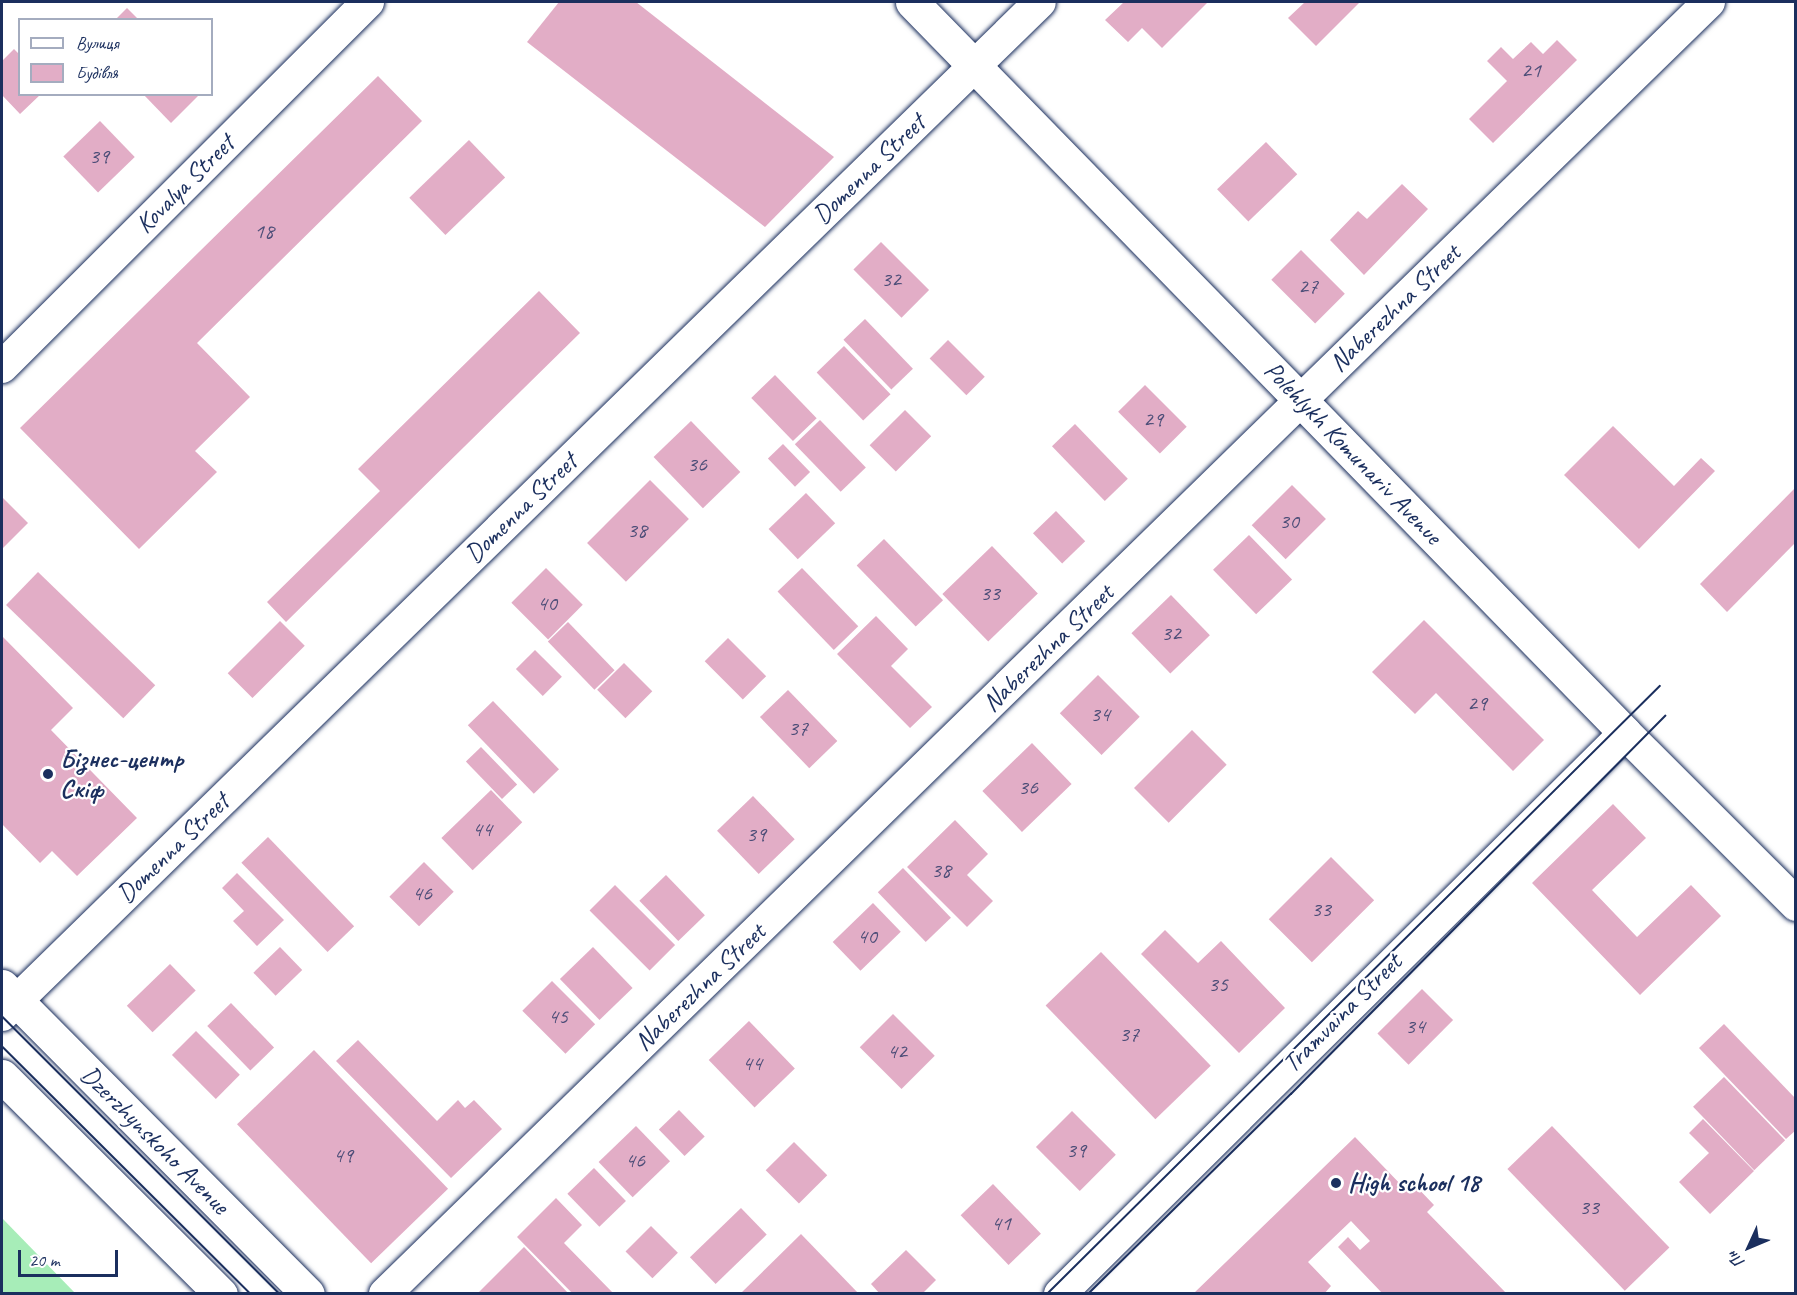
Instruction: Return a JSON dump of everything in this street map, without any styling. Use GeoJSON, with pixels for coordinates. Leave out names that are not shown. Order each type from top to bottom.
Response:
{"type":"FeatureCollection","features":[{"type":"Feature","properties":{"kind":"main road","name":"Polehlykh Komunariv Avenue"},"geometry":{"type":"LineString","coordinates":[[912,2],[1625,733],[1796,904]]}},
{"type":"Feature","properties":{"kind":"main road","name":"Dzerzhynskoho Avenue"},"geometry":{"type":"LineString","coordinates":[[6,1001],[308,1293]]}},
{"type":"Feature","properties":{"kind":"main road"},"geometry":{"type":"LineString","coordinates":[[2,1076],[221,1293]]}},
{"type":"Feature","properties":{"kind":"street","name":"Kovalya Street"},"geometry":{"type":"LineString","coordinates":[[2,367],[368,2]]}},
{"type":"Feature","properties":{"kind":"street","name":"Domenna Street"},"geometry":{"type":"LineString","coordinates":[[6,1001],[1040,2]]}},
{"type":"Feature","properties":{"kind":"street","name":"Naberezhna Street"},"geometry":{"type":"LineString","coordinates":[[385,1293],[1709,2]]}},
{"type":"Feature","properties":{"kind":"street","name":"Tramvaina Street"},"geometry":{"type":"LineString","coordinates":[[1060,1293],[1625,733]]}},
{"type":"Feature","properties":{"kind":"green space"},"geometry":{"type":"Polygon","coordinates":[[[2,1218],[75,1293],[2,1293],[2,1218]]]}},
{"type":"Feature","properties":{"kind":"building"},"geometry":{"type":"Polygon","coordinates":[[[559,2],[636,2],[834,157],[765,227],[527,42],[559,2]]]}},
{"type":"Feature","properties":{"kind":"building"},"geometry":{"type":"Polygon","coordinates":[[[1124,2],[1208,2],[1162,48],[1142,28],[1128,42],[1105,20],[1124,2]]]}},
{"type":"Feature","properties":{"kind":"building"},"geometry":{"type":"Polygon","coordinates":[[[1305,2],[1360,2],[1316,46],[1288,18],[1305,2]]]}},
{"type":"Feature","properties":{"kind":"building"},"geometry":{"type":"Polygon","coordinates":[[[127,8],[137,18],[117,18],[127,8]]]}},
{"type":"Feature","properties":{"kind":"building"},"geometry":{"type":"Polygon","coordinates":[[[1557,40],[1577,60],[1493,143],[1469,119],[1507,81],[1487,61],[1501,47],[1513,59],[1531,42],[1543,54],[1557,40]]]}},
{"type":"Feature","properties":{"kind":"building"},"geometry":{"type":"Polygon","coordinates":[[[14,49],[18,53],[18,96],[39,96],[20,114],[2,95],[2,61],[14,49]]]}},
{"type":"Feature","properties":{"kind":"building"},"geometry":{"type":"Polygon","coordinates":[[[378,76],[422,121],[197,343],[250,397],[195,451],[217,472],[139,549],[20,428],[378,76]]]}},
{"type":"Feature","properties":{"kind":"building"},"geometry":{"type":"Polygon","coordinates":[[[145,96],[198,96],[171,123],[145,96]]]}},
{"type":"Feature","properties":{"kind":"building"},"geometry":{"type":"Polygon","coordinates":[[[100,121],[135,157],[98,192],[63,156],[100,121]]]}},
{"type":"Feature","properties":{"kind":"building"},"geometry":{"type":"Polygon","coordinates":[[[469,140],[505,177],[445,235],[409,198],[469,140]]]}},
{"type":"Feature","properties":{"kind":"building"},"geometry":{"type":"Polygon","coordinates":[[[1266,142],[1297,174],[1248,222],[1217,189],[1266,142]]]}},
{"type":"Feature","properties":{"kind":"building"},"geometry":{"type":"Polygon","coordinates":[[[1402,184],[1428,209],[1364,275],[1330,240],[1358,211],[1367,219],[1402,184]]]}},
{"type":"Feature","properties":{"kind":"building"},"geometry":{"type":"Polygon","coordinates":[[[881,242],[929,290],[902,318],[853,270],[881,242]]]}},
{"type":"Feature","properties":{"kind":"building"},"geometry":{"type":"Polygon","coordinates":[[[1301,250],[1345,294],[1315,324],[1271,280],[1301,250]]]}},
{"type":"Feature","properties":{"kind":"building"},"geometry":{"type":"Polygon","coordinates":[[[539,291],[580,333],[286,622],[267,602],[380,491],[358,469],[539,291]]]}},
{"type":"Feature","properties":{"kind":"building"},"geometry":{"type":"Polygon","coordinates":[[[865,319],[913,369],[891,389],[843,340],[865,319]]]}},
{"type":"Feature","properties":{"kind":"building"},"geometry":{"type":"Polygon","coordinates":[[[948,340],[985,377],[966,395],[930,358],[948,340]]]}},
{"type":"Feature","properties":{"kind":"building"},"geometry":{"type":"Polygon","coordinates":[[[844,346],[891,394],[863,421],[817,372],[844,346]]]}},
{"type":"Feature","properties":{"kind":"building"},"geometry":{"type":"Polygon","coordinates":[[[775,375],[817,418],[793,441],[751,398],[775,375]]]}},
{"type":"Feature","properties":{"kind":"building"},"geometry":{"type":"Polygon","coordinates":[[[1145,385],[1187,427],[1160,454],[1118,412],[1145,385]]]}},
{"type":"Feature","properties":{"kind":"building"},"geometry":{"type":"Polygon","coordinates":[[[905,410],[931,436],[896,472],[870,445],[905,410]]]}},
{"type":"Feature","properties":{"kind":"building"},"geometry":{"type":"Polygon","coordinates":[[[820,420],[866,467],[841,492],[795,444],[820,420]]]}},
{"type":"Feature","properties":{"kind":"building"},"geometry":{"type":"Polygon","coordinates":[[[691,421],[740,472],[703,508],[654,457],[691,421]]]}},
{"type":"Feature","properties":{"kind":"building"},"geometry":{"type":"Polygon","coordinates":[[[1075,424],[1128,479],[1105,501],[1052,446],[1075,424]]]}},
{"type":"Feature","properties":{"kind":"building"},"geometry":{"type":"Polygon","coordinates":[[[1613,426],[1674,486],[1701,458],[1715,471],[1639,549],[1564,475],[1613,426]]]}},
{"type":"Feature","properties":{"kind":"building"},"geometry":{"type":"Polygon","coordinates":[[[783,444],[810,472],[795,487],[768,459],[783,444]]]}},
{"type":"Feature","properties":{"kind":"building"},"geometry":{"type":"Polygon","coordinates":[[[650,480],[689,519],[626,582],[587,543],[650,480]]]}},
{"type":"Feature","properties":{"kind":"building"},"geometry":{"type":"Polygon","coordinates":[[[1292,485],[1326,519],[1286,559],[1252,525],[1292,485]]]}},
{"type":"Feature","properties":{"kind":"building"},"geometry":{"type":"Polygon","coordinates":[[[1796,487],[1796,542],[1727,612],[1700,584],[1796,487]]]}},
{"type":"Feature","properties":{"kind":"building"},"geometry":{"type":"Polygon","coordinates":[[[806,493],[835,523],[798,559],[769,529],[806,493]]]}},
{"type":"Feature","properties":{"kind":"building"},"geometry":{"type":"Polygon","coordinates":[[[2,497],[28,523],[2,549],[2,497]]]}},
{"type":"Feature","properties":{"kind":"building"},"geometry":{"type":"Polygon","coordinates":[[[1056,511],[1085,541],[1062,563],[1033,533],[1056,511]]]}},
{"type":"Feature","properties":{"kind":"building"},"geometry":{"type":"Polygon","coordinates":[[[1249,535],[1292,580],[1256,614],[1213,570],[1249,535]]]}},
{"type":"Feature","properties":{"kind":"building"},"geometry":{"type":"Polygon","coordinates":[[[884,539],[943,600],[916,627],[857,565],[884,539]]]}},
{"type":"Feature","properties":{"kind":"building"},"geometry":{"type":"Polygon","coordinates":[[[992,546],[1038,593],[988,641],[942,594],[992,546]]]}},
{"type":"Feature","properties":{"kind":"building"},"geometry":{"type":"Polygon","coordinates":[[[546,568],[583,605],[548,639],[511,603],[546,568]]]}},
{"type":"Feature","properties":{"kind":"building"},"geometry":{"type":"Polygon","coordinates":[[[802,568],[858,626],[834,650],[778,592],[802,568]]]}},
{"type":"Feature","properties":{"kind":"building"},"geometry":{"type":"Polygon","coordinates":[[[38,572],[155,685],[123,718],[6,605],[38,572]]]}},
{"type":"Feature","properties":{"kind":"building"},"geometry":{"type":"Polygon","coordinates":[[[1171,595],[1210,635],[1170,673],[1131,633],[1171,595]]]}},
{"type":"Feature","properties":{"kind":"building"},"geometry":{"type":"Polygon","coordinates":[[[876,616],[908,649],[891,666],[932,707],[910,728],[837,654],[876,616]]]}},
{"type":"Feature","properties":{"kind":"building"},"geometry":{"type":"Polygon","coordinates":[[[1424,620],[1544,740],[1513,771],[1436,693],[1415,714],[1372,672],[1424,620]]]}},
{"type":"Feature","properties":{"kind":"building"},"geometry":{"type":"Polygon","coordinates":[[[280,621],[305,646],[252,698],[228,673],[280,621]]]}},
{"type":"Feature","properties":{"kind":"building"},"geometry":{"type":"Polygon","coordinates":[[[568,622],[615,670],[594,690],[548,641],[568,622]]]}},
{"type":"Feature","properties":{"kind":"building","name":"Бізнес-центр Скіф"},"geometry":{"type":"Polygon","coordinates":[[[2,636],[73,708],[51,730],[137,818],[77,876],[52,851],[40,863],[2,824],[2,636]]]}},
{"type":"Feature","properties":{"kind":"building"},"geometry":{"type":"Polygon","coordinates":[[[728,638],[766,676],[743,700],[705,661],[728,638]]]}},
{"type":"Feature","properties":{"kind":"building"},"geometry":{"type":"Polygon","coordinates":[[[535,650],[562,677],[543,696],[516,669],[535,650]]]}},
{"type":"Feature","properties":{"kind":"building"},"geometry":{"type":"Polygon","coordinates":[[[624,663],[652,691],[625,718],[597,690],[624,663]]]}},
{"type":"Feature","properties":{"kind":"building"},"geometry":{"type":"Polygon","coordinates":[[[1098,675],[1140,717],[1102,755],[1060,713],[1098,675]]]}},
{"type":"Feature","properties":{"kind":"building"},"geometry":{"type":"Polygon","coordinates":[[[788,690],[837,741],[809,768],[760,717],[788,690]]]}},
{"type":"Feature","properties":{"kind":"building"},"geometry":{"type":"Polygon","coordinates":[[[493,701],[559,769],[534,794],[468,725],[493,701]]]}},
{"type":"Feature","properties":{"kind":"building"},"geometry":{"type":"Polygon","coordinates":[[[1192,730],[1227,765],[1169,823],[1134,788],[1192,730]]]}},
{"type":"Feature","properties":{"kind":"building"},"geometry":{"type":"Polygon","coordinates":[[[1032,743],[1072,784],[1022,832],[982,791],[1032,743]]]}},
{"type":"Feature","properties":{"kind":"building"},"geometry":{"type":"Polygon","coordinates":[[[481,747],[517,784],[502,799],[466,762],[481,747]]]}},
{"type":"Feature","properties":{"kind":"building"},"geometry":{"type":"Polygon","coordinates":[[[491,790],[522,822],[473,870],[441,838],[491,790]]]}},
{"type":"Feature","properties":{"kind":"building"},"geometry":{"type":"Polygon","coordinates":[[[753,796],[795,839],[759,874],[717,831],[753,796]]]}},
{"type":"Feature","properties":{"kind":"building"},"geometry":{"type":"Polygon","coordinates":[[[1613,804],[1646,838],[1592,890],[1637,937],[1691,885],[1721,916],[1640,995],[1532,883],[1613,804]]]}},
{"type":"Feature","properties":{"kind":"building"},"geometry":{"type":"Polygon","coordinates":[[[955,820],[988,854],[967,875],[993,901],[967,927],[907,867],[955,820]]]}},
{"type":"Feature","properties":{"kind":"building"},"geometry":{"type":"Polygon","coordinates":[[[268,837],[354,926],[328,952],[241,863],[268,837]]]}},
{"type":"Feature","properties":{"kind":"building"},"geometry":{"type":"Polygon","coordinates":[[[1331,857],[1374,900],[1312,962],[1269,919],[1331,857]]]}},
{"type":"Feature","properties":{"kind":"building"},"geometry":{"type":"Polygon","coordinates":[[[424,862],[454,892],[419,926],[389,897],[424,862]]]}},
{"type":"Feature","properties":{"kind":"building"},"geometry":{"type":"Polygon","coordinates":[[[903,868],[951,918],[926,942],[878,892],[903,868]]]}},
{"type":"Feature","properties":{"kind":"building"},"geometry":{"type":"Polygon","coordinates":[[[237,873],[284,920],[257,946],[233,921],[244,911],[222,888],[237,873]]]}},
{"type":"Feature","properties":{"kind":"building"},"geometry":{"type":"Polygon","coordinates":[[[666,875],[705,915],[678,941],[639,901],[666,875]]]}},
{"type":"Feature","properties":{"kind":"building"},"geometry":{"type":"Polygon","coordinates":[[[615,885],[675,945],[650,971],[590,910],[615,885]]]}},
{"type":"Feature","properties":{"kind":"building"},"geometry":{"type":"Polygon","coordinates":[[[873,903],[901,932],[861,971],[833,942],[873,903]]]}},
{"type":"Feature","properties":{"kind":"building"},"geometry":{"type":"Polygon","coordinates":[[[1165,930],[1198,963],[1221,941],[1285,1008],[1239,1053],[1141,954],[1165,930]]]}},
{"type":"Feature","properties":{"kind":"building"},"geometry":{"type":"Polygon","coordinates":[[[280,947],[302,970],[276,996],[253,973],[280,947]]]}},
{"type":"Feature","properties":{"kind":"building"},"geometry":{"type":"Polygon","coordinates":[[[593,947],[633,988],[600,1020],[560,979],[593,947]]]}},
{"type":"Feature","properties":{"kind":"building"},"geometry":{"type":"Polygon","coordinates":[[[1101,952],[1211,1066],[1155,1119],[1046,1005],[1101,952]]]}},
{"type":"Feature","properties":{"kind":"building"},"geometry":{"type":"Polygon","coordinates":[[[170,964],[196,991],[153,1032],[127,1006],[170,964]]]}},
{"type":"Feature","properties":{"kind":"building"},"geometry":{"type":"Polygon","coordinates":[[[552,981],[595,1024],[565,1054],[522,1011],[552,981]]]}},
{"type":"Feature","properties":{"kind":"building"},"geometry":{"type":"Polygon","coordinates":[[[1422,989],[1453,1020],[1409,1065],[1377,1034],[1422,989]]]}},
{"type":"Feature","properties":{"kind":"building"},"geometry":{"type":"Polygon","coordinates":[[[231,1003],[274,1048],[250,1071],[207,1026],[231,1003]]]}},
{"type":"Feature","properties":{"kind":"building"},"geometry":{"type":"Polygon","coordinates":[[[893,1014],[935,1056],[901,1089],[860,1047],[893,1014]]]}},
{"type":"Feature","properties":{"kind":"building"},"geometry":{"type":"Polygon","coordinates":[[[749,1021],[795,1068],[755,1107],[709,1060],[749,1021]]]}},
{"type":"Feature","properties":{"kind":"building"},"geometry":{"type":"Polygon","coordinates":[[[1724,1024],[1796,1099],[1796,1130],[1786,1139],[1699,1048],[1724,1024]]]}},
{"type":"Feature","properties":{"kind":"building"},"geometry":{"type":"Polygon","coordinates":[[[196,1031],[240,1075],[216,1099],[172,1055],[196,1031]]]}},
{"type":"Feature","properties":{"kind":"building"},"geometry":{"type":"Polygon","coordinates":[[[358,1040],[437,1121],[458,1100],[465,1108],[474,1100],[502,1129],[451,1178],[336,1061],[358,1040]]]}},
{"type":"Feature","properties":{"kind":"building"},"geometry":{"type":"Polygon","coordinates":[[[314,1050],[448,1189],[371,1263],[237,1124],[314,1050]]]}},
{"type":"Feature","properties":{"kind":"building"},"geometry":{"type":"Polygon","coordinates":[[[1724,1077],[1785,1140],[1754,1170],[1693,1107],[1724,1077]]]}},
{"type":"Feature","properties":{"kind":"building"},"geometry":{"type":"Polygon","coordinates":[[[679,1110],[705,1137],[685,1156],[659,1129],[679,1110]]]}},
{"type":"Feature","properties":{"kind":"building"},"geometry":{"type":"Polygon","coordinates":[[[1072,1111],[1116,1155],[1080,1191],[1036,1147],[1072,1111]]]}},
{"type":"Feature","properties":{"kind":"building"},"geometry":{"type":"Polygon","coordinates":[[[1703,1119],[1754,1171],[1710,1214],[1679,1182],[1709,1153],[1689,1133],[1703,1119]]]}},
{"type":"Feature","properties":{"kind":"building"},"geometry":{"type":"Polygon","coordinates":[[[636,1126],[670,1161],[633,1197],[599,1162],[636,1126]]]}},
{"type":"Feature","properties":{"kind":"building"},"geometry":{"type":"Polygon","coordinates":[[[1552,1126],[1669,1248],[1625,1291],[1507,1169],[1552,1126]]]}},
{"type":"Feature","properties":{"kind":"building"},"geometry":{"type":"Polygon","coordinates":[[[1355,1137],[1405,1189],[1412,1182],[1434,1205],[1427,1212],[1507,1294],[1383,1294],[1338,1247],[1348,1237],[1360,1250],[1370,1241],[1351,1221],[1308,1262],[1331,1286],[1324,1294],[1193,1294],[1355,1137]]]}},
{"type":"Feature","properties":{"kind":"building"},"geometry":{"type":"Polygon","coordinates":[[[794,1142],[827,1175],[799,1204],[766,1170],[794,1142]]]}},
{"type":"Feature","properties":{"kind":"building"},"geometry":{"type":"Polygon","coordinates":[[[594,1168],[626,1201],[599,1227],[567,1194],[594,1168]]]}},
{"type":"Feature","properties":{"kind":"building"},"geometry":{"type":"Polygon","coordinates":[[[993,1184],[1041,1234],[1009,1265],[961,1215],[993,1184]]]}},
{"type":"Feature","properties":{"kind":"building"},"geometry":{"type":"Polygon","coordinates":[[[556,1198],[582,1225],[564,1243],[614,1294],[573,1294],[517,1237],[556,1198]]]}},
{"type":"Feature","properties":{"kind":"building"},"geometry":{"type":"Polygon","coordinates":[[[741,1208],[767,1235],[716,1284],[690,1257],[741,1208]]]}},
{"type":"Feature","properties":{"kind":"building"},"geometry":{"type":"Polygon","coordinates":[[[651,1226],[678,1253],[652,1278],[626,1251],[651,1226]]]}},
{"type":"Feature","properties":{"kind":"building"},"geometry":{"type":"Polygon","coordinates":[[[801,1234],[859,1294],[740,1294],[801,1234]]]}},
{"type":"Feature","properties":{"kind":"building"},"geometry":{"type":"Polygon","coordinates":[[[524,1247],[569,1294],[477,1294],[524,1247]]]}},
{"type":"Feature","properties":{"kind":"building"},"geometry":{"type":"Polygon","coordinates":[[[906,1250],[936,1280],[922,1294],[880,1294],[871,1284],[906,1250]]]}},
{"type":"Feature","properties":{"kind":"tram line"},"geometry":{"type":"LineString","coordinates":[[1047,1294],[1660,686]]}},
{"type":"Feature","properties":{"kind":"tram line"},"geometry":{"type":"LineString","coordinates":[[1088,1294],[1291,1094],[1665,716]]}},
{"type":"Feature","properties":{"kind":"tram line"},"geometry":{"type":"LineString","coordinates":[[2,1016],[280,1294]]}},
{"type":"Feature","properties":{"kind":"tram line"},"geometry":{"type":"LineString","coordinates":[[2,1046],[251,1294]]}},
{"type":"Feature","properties":{"kind":"place","name":"Бізнес-центр Скіф"},"geometry":{"type":"Point","coordinates":[48,774]}},
{"type":"Feature","properties":{"kind":"place","name":"High school 18"},"geometry":{"type":"Point","coordinates":[1336,1183]}}]}
